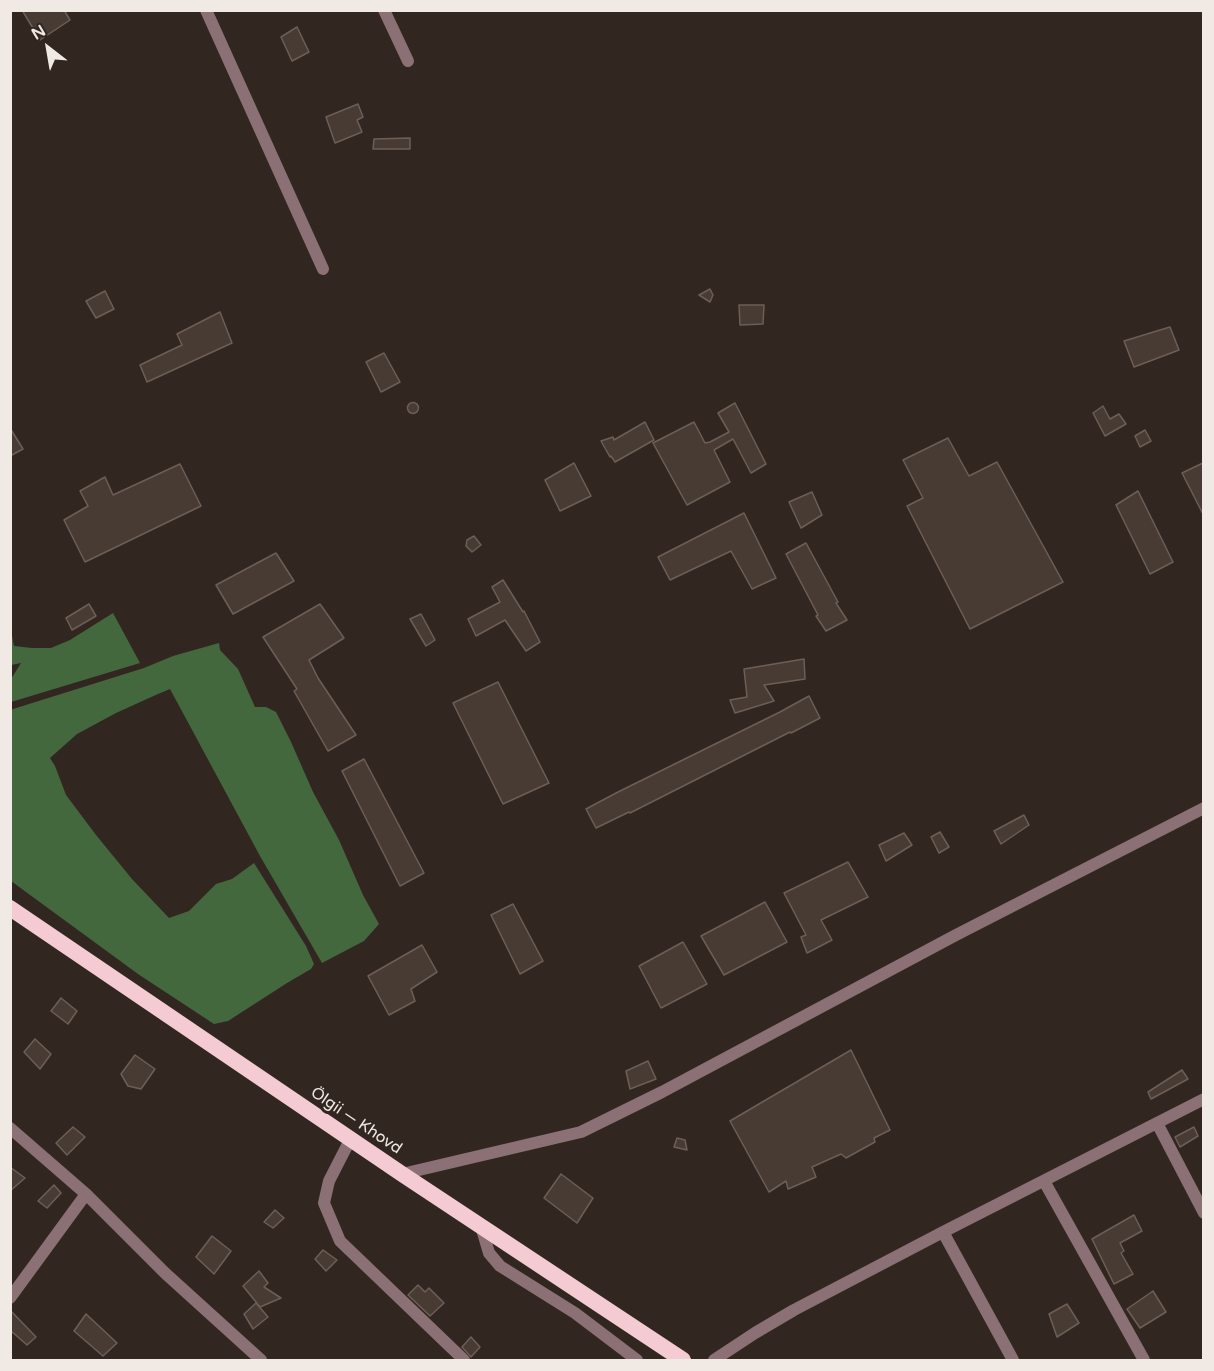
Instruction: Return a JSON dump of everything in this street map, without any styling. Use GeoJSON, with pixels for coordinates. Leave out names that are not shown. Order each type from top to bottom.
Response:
{"type":"FeatureCollection","features":[{"type":"Feature","properties":{"kind":"highway","name":"Ölgii — Khovd"},"geometry":{"type":"LineString","coordinates":[[10,908],[402,1174],[683,1360]]}},
{"type":"Feature","properties":{"kind":"street"},"geometry":{"type":"LineString","coordinates":[[206,10],[323,269]]}},
{"type":"Feature","properties":{"kind":"street"},"geometry":{"type":"LineString","coordinates":[[384,10],[408,61]]}},
{"type":"Feature","properties":{"kind":"street"},"geometry":{"type":"LineString","coordinates":[[402,1174],[581,1132],[662,1092],[956,935],[1203,808]]}},
{"type":"Feature","properties":{"kind":"street"},"geometry":{"type":"LineString","coordinates":[[714,1360],[784,1316],[1203,1099]]}},
{"type":"Feature","properties":{"kind":"street"},"geometry":{"type":"LineString","coordinates":[[1157,1123],[1203,1213]]}},
{"type":"Feature","properties":{"kind":"street"},"geometry":{"type":"LineString","coordinates":[[10,1128],[86,1194],[165,1274],[261,1360]]}},
{"type":"Feature","properties":{"kind":"street"},"geometry":{"type":"LineString","coordinates":[[351,1138],[329,1181],[324,1203],[340,1241],[464,1360]]}},
{"type":"Feature","properties":{"kind":"street"},"geometry":{"type":"LineString","coordinates":[[1044,1181],[1144,1360]]}},
{"type":"Feature","properties":{"kind":"street"},"geometry":{"type":"LineString","coordinates":[[10,1298],[86,1194]]}},
{"type":"Feature","properties":{"kind":"street"},"geometry":{"type":"LineString","coordinates":[[482,1226],[489,1253],[500,1266],[575,1312],[637,1360]]}},
{"type":"Feature","properties":{"kind":"street"},"geometry":{"type":"LineString","coordinates":[[943,1232],[1013,1360]]}},
{"type":"Feature","properties":{"kind":"green space"},"geometry":{"type":"Polygon","coordinates":[[[113,613],[140,663],[11,702],[11,679],[21,663],[11,665],[11,631],[14,646],[51,648],[70,640],[113,613]]]}},
{"type":"Feature","properties":{"kind":"green space"},"geometry":{"type":"Polygon","coordinates":[[[219,643],[220,650],[238,669],[255,707],[266,707],[276,712],[313,792],[339,840],[363,895],[379,924],[364,941],[322,963],[260,856],[170,689],[116,713],[77,734],[50,758],[66,795],[132,879],[169,918],[189,911],[216,884],[232,879],[254,863],[306,946],[314,964],[311,969],[228,1021],[214,1024],[138,974],[11,881],[10,710],[219,643]]]}},
{"type":"Feature","properties":{"kind":"building"},"geometry":{"type":"Polygon","coordinates":[[[22,10],[64,10],[70,20],[40,40],[22,10]]]}},
{"type":"Feature","properties":{"kind":"building"},"geometry":{"type":"Polygon","coordinates":[[[297,27],[309,52],[292,61],[281,37],[297,27]]]}},
{"type":"Feature","properties":{"kind":"building"},"geometry":{"type":"Polygon","coordinates":[[[358,104],[363,117],[357,120],[362,132],[335,143],[326,117],[358,104]]]}},
{"type":"Feature","properties":{"kind":"building"},"geometry":{"type":"Polygon","coordinates":[[[410,138],[410,149],[373,149],[374,139],[410,138]]]}},
{"type":"Feature","properties":{"kind":"building"},"geometry":{"type":"Polygon","coordinates":[[[710,289],[713,295],[710,302],[699,295],[710,289]]]}},
{"type":"Feature","properties":{"kind":"building"},"geometry":{"type":"Polygon","coordinates":[[[105,291],[114,309],[96,318],[86,301],[105,291]]]}},
{"type":"Feature","properties":{"kind":"building"},"geometry":{"type":"Polygon","coordinates":[[[739,305],[764,305],[763,324],[740,325],[739,305]]]}},
{"type":"Feature","properties":{"kind":"building"},"geometry":{"type":"Polygon","coordinates":[[[220,312],[232,343],[147,382],[140,365],[182,345],[177,334],[220,312]]]}},
{"type":"Feature","properties":{"kind":"building"},"geometry":{"type":"Polygon","coordinates":[[[1170,327],[1179,350],[1134,367],[1124,341],[1170,327]]]}},
{"type":"Feature","properties":{"kind":"building"},"geometry":{"type":"Polygon","coordinates":[[[384,353],[400,382],[381,392],[366,362],[384,353]]]}},
{"type":"Feature","properties":{"kind":"building"},"geometry":{"type":"Polygon","coordinates":[[[413,403],[417,404],[417,412],[413,413],[409,412],[408,408],[409,404],[413,403]]]}},
{"type":"Feature","properties":{"kind":"building"},"geometry":{"type":"Polygon","coordinates":[[[735,403],[766,464],[751,473],[733,439],[714,450],[730,482],[687,505],[653,443],[694,422],[705,443],[710,442],[729,432],[718,413],[735,403]]]}},
{"type":"Feature","properties":{"kind":"building"},"geometry":{"type":"Polygon","coordinates":[[[1103,406],[1110,419],[1119,414],[1126,424],[1105,436],[1093,413],[1103,406]]]}},
{"type":"Feature","properties":{"kind":"building"},"geometry":{"type":"Polygon","coordinates":[[[645,422],[654,440],[615,462],[601,441],[613,437],[614,440],[645,422]]]}},
{"type":"Feature","properties":{"kind":"building"},"geometry":{"type":"Polygon","coordinates":[[[10,428],[23,449],[10,456],[10,428]]]}},
{"type":"Feature","properties":{"kind":"building"},"geometry":{"type":"Polygon","coordinates":[[[1145,430],[1151,441],[1140,447],[1135,436],[1145,430]]]}},
{"type":"Feature","properties":{"kind":"building"},"geometry":{"type":"Polygon","coordinates":[[[948,438],[969,476],[997,462],[1063,582],[970,629],[907,506],[923,498],[903,460],[948,438]]]}},
{"type":"Feature","properties":{"kind":"building"},"geometry":{"type":"Polygon","coordinates":[[[574,463],[591,496],[560,511],[545,480],[574,463]]]}},
{"type":"Feature","properties":{"kind":"building"},"geometry":{"type":"Polygon","coordinates":[[[1203,463],[1203,514],[1182,473],[1203,463]]]}},
{"type":"Feature","properties":{"kind":"building"},"geometry":{"type":"Polygon","coordinates":[[[180,464],[201,506],[85,562],[64,520],[88,506],[80,491],[105,477],[113,495],[180,464]]]}},
{"type":"Feature","properties":{"kind":"building"},"geometry":{"type":"Polygon","coordinates":[[[1138,491],[1173,562],[1150,574],[1116,505],[1138,491]]]}},
{"type":"Feature","properties":{"kind":"building"},"geometry":{"type":"Polygon","coordinates":[[[812,492],[822,515],[801,528],[789,502],[812,492]]]}},
{"type":"Feature","properties":{"kind":"building"},"geometry":{"type":"Polygon","coordinates":[[[744,513],[776,578],[752,589],[731,551],[670,580],[658,557],[744,513]]]}},
{"type":"Feature","properties":{"kind":"building"},"geometry":{"type":"Polygon","coordinates":[[[474,536],[481,545],[472,552],[466,546],[467,540],[474,536]]]}},
{"type":"Feature","properties":{"kind":"building"},"geometry":{"type":"Polygon","coordinates":[[[806,543],[847,620],[826,631],[816,616],[818,615],[786,554],[806,543]]]}},
{"type":"Feature","properties":{"kind":"building"},"geometry":{"type":"Polygon","coordinates":[[[276,553],[294,581],[233,614],[216,585],[276,553]]]}},
{"type":"Feature","properties":{"kind":"building"},"geometry":{"type":"Polygon","coordinates":[[[503,580],[524,611],[540,642],[526,651],[505,620],[476,636],[468,619],[500,602],[492,587],[503,580]]]}},
{"type":"Feature","properties":{"kind":"building"},"geometry":{"type":"Polygon","coordinates":[[[89,604],[96,616],[72,630],[66,618],[89,604]]]}},
{"type":"Feature","properties":{"kind":"building"},"geometry":{"type":"Polygon","coordinates":[[[320,604],[344,638],[309,660],[318,678],[356,735],[328,751],[294,691],[297,689],[263,637],[320,604]]]}},
{"type":"Feature","properties":{"kind":"building"},"geometry":{"type":"Polygon","coordinates":[[[421,614],[435,640],[426,646],[410,619],[421,614]]]}},
{"type":"Feature","properties":{"kind":"building"},"geometry":{"type":"Polygon","coordinates":[[[804,659],[805,679],[764,685],[774,701],[735,713],[730,700],[747,697],[744,669],[804,659]]]}},
{"type":"Feature","properties":{"kind":"building"},"geometry":{"type":"Polygon","coordinates":[[[498,682],[549,783],[503,804],[453,703],[498,682]]]}},
{"type":"Feature","properties":{"kind":"building"},"geometry":{"type":"Polygon","coordinates":[[[809,696],[820,718],[596,828],[586,809],[809,696]]]}},
{"type":"Feature","properties":{"kind":"building"},"geometry":{"type":"Polygon","coordinates":[[[364,759],[424,873],[400,886],[342,771],[364,759]]]}},
{"type":"Feature","properties":{"kind":"building"},"geometry":{"type":"Polygon","coordinates":[[[1024,815],[1029,825],[1001,844],[994,831],[1024,815]]]}},
{"type":"Feature","properties":{"kind":"building"},"geometry":{"type":"Polygon","coordinates":[[[940,832],[949,847],[939,853],[931,837],[940,832]]]}},
{"type":"Feature","properties":{"kind":"building"},"geometry":{"type":"Polygon","coordinates":[[[904,833],[912,845],[886,861],[879,845],[904,833]]]}},
{"type":"Feature","properties":{"kind":"building"},"geometry":{"type":"Polygon","coordinates":[[[848,862],[868,897],[821,920],[832,940],[807,953],[801,937],[806,935],[784,893],[848,862]]]}},
{"type":"Feature","properties":{"kind":"building"},"geometry":{"type":"Polygon","coordinates":[[[765,902],[787,942],[724,975],[701,936],[765,902]]]}},
{"type":"Feature","properties":{"kind":"building"},"geometry":{"type":"Polygon","coordinates":[[[513,904],[543,961],[520,974],[491,915],[513,904]]]}},
{"type":"Feature","properties":{"kind":"building"},"geometry":{"type":"Polygon","coordinates":[[[683,942],[707,984],[661,1008],[639,966],[683,942]]]}},
{"type":"Feature","properties":{"kind":"building"},"geometry":{"type":"Polygon","coordinates":[[[422,945],[437,972],[411,989],[415,1001],[389,1015],[368,976],[422,945]]]}},
{"type":"Feature","properties":{"kind":"building"},"geometry":{"type":"Polygon","coordinates":[[[61,998],[77,1011],[68,1024],[51,1011],[61,998]]]}},
{"type":"Feature","properties":{"kind":"building"},"geometry":{"type":"Polygon","coordinates":[[[35,1039],[51,1054],[40,1069],[24,1052],[35,1039]]]}},
{"type":"Feature","properties":{"kind":"building"},"geometry":{"type":"Polygon","coordinates":[[[851,1050],[890,1130],[874,1138],[875,1142],[846,1158],[841,1154],[812,1167],[816,1177],[788,1189],[786,1181],[769,1192],[730,1121],[851,1050]]]}},
{"type":"Feature","properties":{"kind":"building"},"geometry":{"type":"Polygon","coordinates":[[[135,1055],[155,1069],[141,1089],[128,1086],[121,1074],[135,1055]]]}},
{"type":"Feature","properties":{"kind":"building"},"geometry":{"type":"Polygon","coordinates":[[[648,1061],[656,1079],[630,1089],[626,1071],[648,1061]]]}},
{"type":"Feature","properties":{"kind":"building"},"geometry":{"type":"Polygon","coordinates":[[[1182,1070],[1188,1079],[1151,1099],[1148,1092],[1182,1070]]]}},
{"type":"Feature","properties":{"kind":"building"},"geometry":{"type":"Polygon","coordinates":[[[73,1127],[85,1137],[67,1155],[56,1143],[73,1127]]]}},
{"type":"Feature","properties":{"kind":"building"},"geometry":{"type":"Polygon","coordinates":[[[1194,1127],[1198,1136],[1180,1147],[1175,1137],[1194,1127]]]}},
{"type":"Feature","properties":{"kind":"building"},"geometry":{"type":"Polygon","coordinates":[[[677,1138],[685,1140],[687,1150],[674,1147],[677,1138]]]}},
{"type":"Feature","properties":{"kind":"building"},"geometry":{"type":"Polygon","coordinates":[[[10,1167],[25,1178],[10,1191],[10,1167]]]}},
{"type":"Feature","properties":{"kind":"building"},"geometry":{"type":"Polygon","coordinates":[[[561,1174],[593,1198],[577,1223],[544,1198],[561,1174]]]}},
{"type":"Feature","properties":{"kind":"building"},"geometry":{"type":"Polygon","coordinates":[[[54,1185],[61,1193],[47,1208],[38,1201],[54,1185]]]}},
{"type":"Feature","properties":{"kind":"building"},"geometry":{"type":"Polygon","coordinates":[[[275,1210],[284,1218],[273,1228],[264,1222],[275,1210]]]}},
{"type":"Feature","properties":{"kind":"building"},"geometry":{"type":"Polygon","coordinates":[[[1134,1215],[1142,1231],[1120,1243],[1124,1251],[1121,1253],[1133,1274],[1114,1284],[1092,1239],[1134,1215]]]}},
{"type":"Feature","properties":{"kind":"building"},"geometry":{"type":"Polygon","coordinates":[[[212,1236],[231,1251],[214,1274],[196,1257],[212,1236]]]}},
{"type":"Feature","properties":{"kind":"building"},"geometry":{"type":"Polygon","coordinates":[[[323,1250],[337,1260],[326,1271],[315,1259],[323,1250]]]}},
{"type":"Feature","properties":{"kind":"building"},"geometry":{"type":"Polygon","coordinates":[[[259,1271],[268,1283],[264,1287],[281,1298],[260,1307],[243,1286],[259,1271]]]}},
{"type":"Feature","properties":{"kind":"building"},"geometry":{"type":"Polygon","coordinates":[[[418,1285],[425,1292],[429,1288],[444,1303],[430,1316],[408,1295],[418,1285]]]}},
{"type":"Feature","properties":{"kind":"building"},"geometry":{"type":"Polygon","coordinates":[[[1153,1291],[1166,1312],[1140,1328],[1127,1309],[1153,1291]]]}},
{"type":"Feature","properties":{"kind":"building"},"geometry":{"type":"Polygon","coordinates":[[[256,1303],[268,1317],[253,1329],[244,1314],[256,1303]]]}},
{"type":"Feature","properties":{"kind":"building"},"geometry":{"type":"Polygon","coordinates":[[[1067,1304],[1079,1323],[1057,1337],[1049,1314],[1067,1304]]]}},
{"type":"Feature","properties":{"kind":"building"},"geometry":{"type":"Polygon","coordinates":[[[10,1310],[36,1337],[27,1345],[10,1330],[10,1310]]]}},
{"type":"Feature","properties":{"kind":"building"},"geometry":{"type":"Polygon","coordinates":[[[86,1314],[117,1343],[103,1356],[74,1331],[86,1314]]]}},
{"type":"Feature","properties":{"kind":"building"},"geometry":{"type":"Polygon","coordinates":[[[471,1337],[480,1347],[471,1357],[462,1347],[471,1337]]]}}]}
